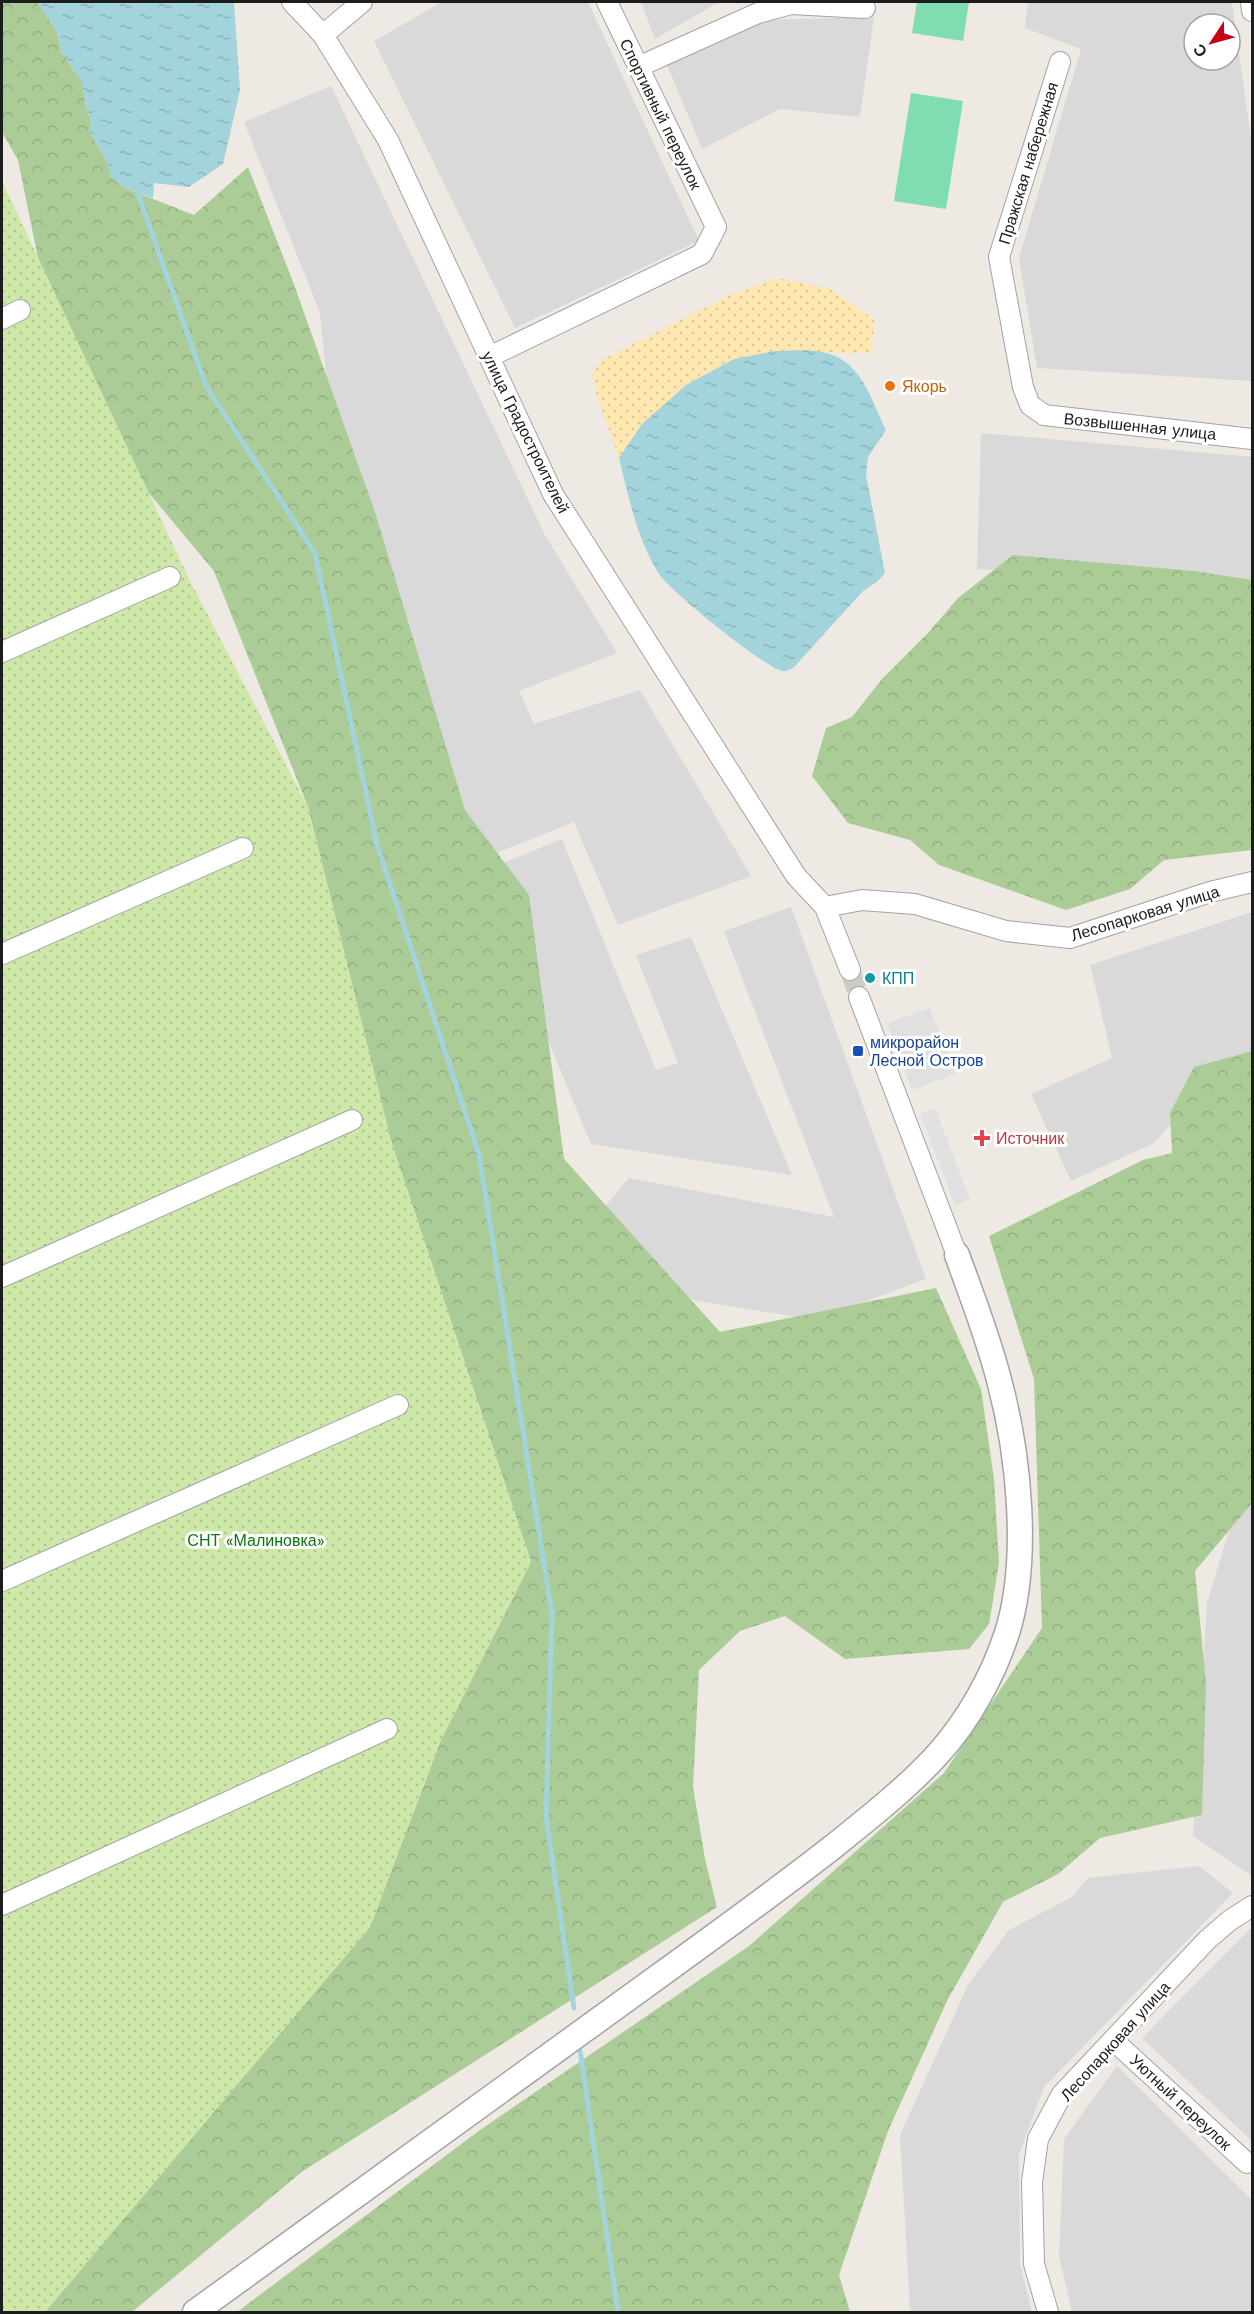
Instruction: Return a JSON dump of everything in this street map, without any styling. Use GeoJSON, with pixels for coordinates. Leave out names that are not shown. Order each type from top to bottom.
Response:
{"type":"FeatureCollection","features":[{"type":"Feature","properties":{"kind":"street","name":"улица Градостроителей"},"geometry":{"type":"LineString","coordinates":[[292,2],[322,35],[387,140],[553,494],[796,876],[825,907]]}},
{"type":"Feature","properties":{"kind":"street"},"geometry":{"type":"LineString","coordinates":[[322,35],[362,2]]}},
{"type":"Feature","properties":{"kind":"street","name":"Спортивный переулок"},"geometry":{"type":"LineString","coordinates":[[489,357],[702,254],[716,227],[608,2]]}},
{"type":"Feature","properties":{"kind":"street"},"geometry":{"type":"LineString","coordinates":[[1251,2],[1252,11]]}},
{"type":"Feature","properties":{"kind":"street"},"geometry":{"type":"LineString","coordinates":[[638,67],[758,13],[791,4],[865,8]]}},
{"type":"Feature","properties":{"kind":"street","name":"Пражская набережная"},"geometry":{"type":"LineString","coordinates":[[1030,405],[1023,387],[999,257],[1060,62]]}},
{"type":"Feature","properties":{"kind":"street"},"geometry":{"type":"LineString","coordinates":[[2,319],[20,310]]}},
{"type":"Feature","properties":{"kind":"street","name":"Возвышенная улица"},"geometry":{"type":"LineString","coordinates":[[1030,405],[1044,416],[1252,439]]}},
{"type":"Feature","properties":{"kind":"street"},"geometry":{"type":"LineString","coordinates":[[2,652],[170,577]]}},
{"type":"Feature","properties":{"kind":"street"},"geometry":{"type":"LineString","coordinates":[[2,954],[243,848]]}},
{"type":"Feature","properties":{"kind":"street","name":"Лесопарковая улица"},"geometry":{"type":"LineString","coordinates":[[825,907],[862,900],[915,904],[1006,931],[1070,938],[1210,892],[1252,882]]}},
{"type":"Feature","properties":{"kind":"street"},"geometry":{"type":"LineString","coordinates":[[825,907],[850,970]]}},
{"type":"Feature","properties":{"kind":"street"},"geometry":{"type":"LineString","coordinates":[[195,2313],[776,1891],[905,1786],[940,1752],[988,1680],[1001,1648],[1014,1605],[1020,1553],[1014,1464],[1000,1384],[981,1319],[859,997]]}},
{"type":"Feature","properties":{"kind":"street"},"geometry":{"type":"LineString","coordinates":[[2,1277],[352,1120]]}},
{"type":"Feature","properties":{"kind":"street"},"geometry":{"type":"LineString","coordinates":[[2,1581],[398,1405]]}},
{"type":"Feature","properties":{"kind":"street"},"geometry":{"type":"LineString","coordinates":[[2,1905],[387,1729]]}},
{"type":"Feature","properties":{"kind":"street","name":"Лесопарковая улица"},"geometry":{"type":"LineString","coordinates":[[1048,2313],[1034,2264],[1032,2182],[1038,2139],[1062,2094],[1207,1941],[1229,1921],[1252,1906]]}},
{"type":"Feature","properties":{"kind":"street","name":"Уютный переулок"},"geometry":{"type":"LineString","coordinates":[[1114,2041],[1247,2163]]}},
{"type":"Feature","properties":{"kind":"shaded area"},"geometry":{"type":"Polygon","coordinates":[[[442,2],[588,2],[699,241],[515,328],[374,41],[442,2]]]}},
{"type":"Feature","properties":{"kind":"shaded area"},"geometry":{"type":"Polygon","coordinates":[[[641,2],[719,2],[655,39],[641,2]]]}},
{"type":"Feature","properties":{"kind":"shaded area"},"geometry":{"type":"Polygon","coordinates":[[[1028,2],[1232,2],[1233,12],[1182,12],[1182,72],[1242,72],[1252,147],[1252,381],[1037,368],[1019,258],[1081,49],[1025,28],[1028,2]]]}},
{"type":"Feature","properties":{"kind":"shaded area"},"geometry":{"type":"Polygon","coordinates":[[[874,17],[860,117],[780,109],[702,149],[667,65],[763,20],[874,17]]]}},
{"type":"Feature","properties":{"kind":"shaded area"},"geometry":{"type":"Polygon","coordinates":[[[331,86],[545,535],[617,653],[519,691],[534,724],[640,690],[751,876],[618,925],[574,822],[474,862],[335,464],[320,313],[244,122],[331,86]]]}},
{"type":"Feature","properties":{"kind":"shaded area"},"geometry":{"type":"Polygon","coordinates":[[[981,433],[1252,457],[1252,585],[977,569],[981,433]]]}},
{"type":"Feature","properties":{"kind":"shaded area"},"geometry":{"type":"Polygon","coordinates":[[[562,839],[656,1070],[678,1063],[636,955],[691,937],[792,1175],[591,1144],[479,873],[562,839]]]}},
{"type":"Feature","properties":{"kind":"shaded area"},"geometry":{"type":"Polygon","coordinates":[[[791,907],[926,1279],[815,1320],[614,1287],[596,1217],[629,1178],[834,1217],[724,931],[791,907]]]}},
{"type":"Feature","properties":{"kind":"shaded area"},"geometry":{"type":"Polygon","coordinates":[[[1252,912],[1252,1070],[1202,1090],[1154,1143],[1071,1181],[1031,1094],[1112,1058],[1090,965],[1252,912]]]}},
{"type":"Feature","properties":{"kind":"shaded area"},"geometry":{"type":"Polygon","coordinates":[[[930,1008],[955,1074],[912,1090],[887,1023],[930,1008]]]}},
{"type":"Feature","properties":{"kind":"shaded area"},"geometry":{"type":"Polygon","coordinates":[[[935,1108],[970,1199],[955,1205],[920,1113],[935,1108]]]}},
{"type":"Feature","properties":{"kind":"shaded area"},"geometry":{"type":"Polygon","coordinates":[[[1252,1455],[1252,1876],[1193,1836],[1207,1603],[1252,1455]]]}},
{"type":"Feature","properties":{"kind":"shaded area"},"geometry":{"type":"Polygon","coordinates":[[[1199,1866],[1233,1893],[1044,2087],[1019,2154],[1020,2264],[1032,2312],[910,2312],[900,2135],[968,1985],[1009,1930],[1072,1897],[1088,1878],[1199,1866]]]}},
{"type":"Feature","properties":{"kind":"shaded area"},"geometry":{"type":"Polygon","coordinates":[[[1252,1927],[1252,2141],[1142,2038],[1252,1927]]]}},
{"type":"Feature","properties":{"kind":"shaded area"},"geometry":{"type":"Polygon","coordinates":[[[1117,2066],[1252,2200],[1252,2312],[1072,2312],[1059,2256],[1064,2139],[1117,2066]]]}},
{"type":"Feature","properties":{"kind":"green space"},"geometry":{"type":"Polygon","coordinates":[[[2,2],[37,2],[57,32],[62,53],[82,82],[91,122],[90,133],[107,161],[112,178],[128,189],[194,215],[248,167],[292,279],[375,512],[465,810],[529,895],[564,1159],[720,1332],[936,1288],[981,1389],[994,1479],[999,1563],[989,1624],[969,1649],[845,1659],[785,1616],[740,1631],[699,1670],[693,1787],[705,1859],[717,1907],[303,2171],[132,2312],[45,2312],[370,1927],[441,1740],[531,1562],[391,1141],[308,807],[214,571],[148,492],[38,258],[18,160],[2,132],[2,2]]]}},
{"type":"Feature","properties":{"kind":"green space"},"geometry":{"type":"Polygon","coordinates":[[[917,2],[969,2],[963,41],[912,33],[917,2]]]}},
{"type":"Feature","properties":{"kind":"green space"},"geometry":{"type":"Polygon","coordinates":[[[911,93],[963,101],[946,209],[894,201],[911,93]]]}},
{"type":"Feature","properties":{"kind":"green space","name":"СНТ «Малиновка»"},"geometry":{"type":"Polygon","coordinates":[[[2,181],[190,581],[308,807],[391,1141],[531,1562],[441,1740],[370,1927],[45,2312],[2,2312],[2,181]]]}},
{"type":"Feature","properties":{"kind":"green space"},"geometry":{"type":"Polygon","coordinates":[[[1013,555],[1194,571],[1252,580],[1252,850],[1164,860],[1130,889],[1066,910],[939,865],[910,840],[848,823],[812,776],[826,728],[852,717],[882,679],[929,632],[958,598],[1013,555]]]}},
{"type":"Feature","properties":{"kind":"green space"},"geometry":{"type":"Polygon","coordinates":[[[1252,1051],[1252,1503],[1195,1571],[1206,1683],[1202,1815],[1100,1838],[1058,1874],[1003,1902],[948,1999],[888,2131],[839,2275],[850,2312],[237,2312],[480,2130],[749,1946],[944,1773],[1042,1628],[1034,1379],[989,1236],[1143,1160],[1172,1153],[1170,1113],[1194,1067],[1252,1051]]]}},
{"type":"Feature","properties":{"kind":"sand"},"geometry":{"type":"Polygon","coordinates":[[[777,278],[830,289],[875,320],[871,353],[775,351],[734,359],[686,385],[642,424],[619,458],[597,396],[592,374],[602,360],[731,295],[777,278]]]}},
{"type":"Feature","properties":{"kind":"water"},"geometry":{"type":"Polygon","coordinates":[[[37,2],[234,2],[240,90],[223,164],[189,187],[154,183],[153,198],[128,189],[112,178],[107,161],[90,133],[91,122],[82,82],[62,53],[57,32],[37,2]]]}},
{"type":"Feature","properties":{"kind":"water"},"geometry":{"type":"Polygon","coordinates":[[[775,351],[815,351],[835,356],[846,362],[862,381],[886,430],[868,457],[866,475],[885,573],[863,591],[794,667],[785,671],[772,666],[738,643],[680,596],[659,574],[639,532],[619,458],[642,424],[686,385],[734,359],[775,351]]]}},
{"type":"Feature","properties":{"kind":"waterway"},"geometry":{"type":"LineString","coordinates":[[136,188],[206,386],[315,553],[377,845],[479,1154],[552,1614],[546,1817],[574,2008]]}},
{"type":"Feature","properties":{"kind":"waterway"},"geometry":{"type":"LineString","coordinates":[[580,2050],[618,2312]]}},
{"type":"Feature","properties":{"kind":"tunnel"},"geometry":{"type":"LineString","coordinates":[[850,970],[859,997]]}},
{"type":"Feature","properties":{"kind":"place","name":"Якорь"},"geometry":{"type":"Point","coordinates":[890,386]}},
{"type":"Feature","properties":{"kind":"place","name":"КПП"},"geometry":{"type":"Point","coordinates":[870,978]}},
{"type":"Feature","properties":{"kind":"place","name":"микрорайон Лесной Остров"},"geometry":{"type":"Point","coordinates":[858,1051]}},
{"type":"Feature","properties":{"kind":"place","name":"Источник"},"geometry":{"type":"Point","coordinates":[982,1138]}}]}
